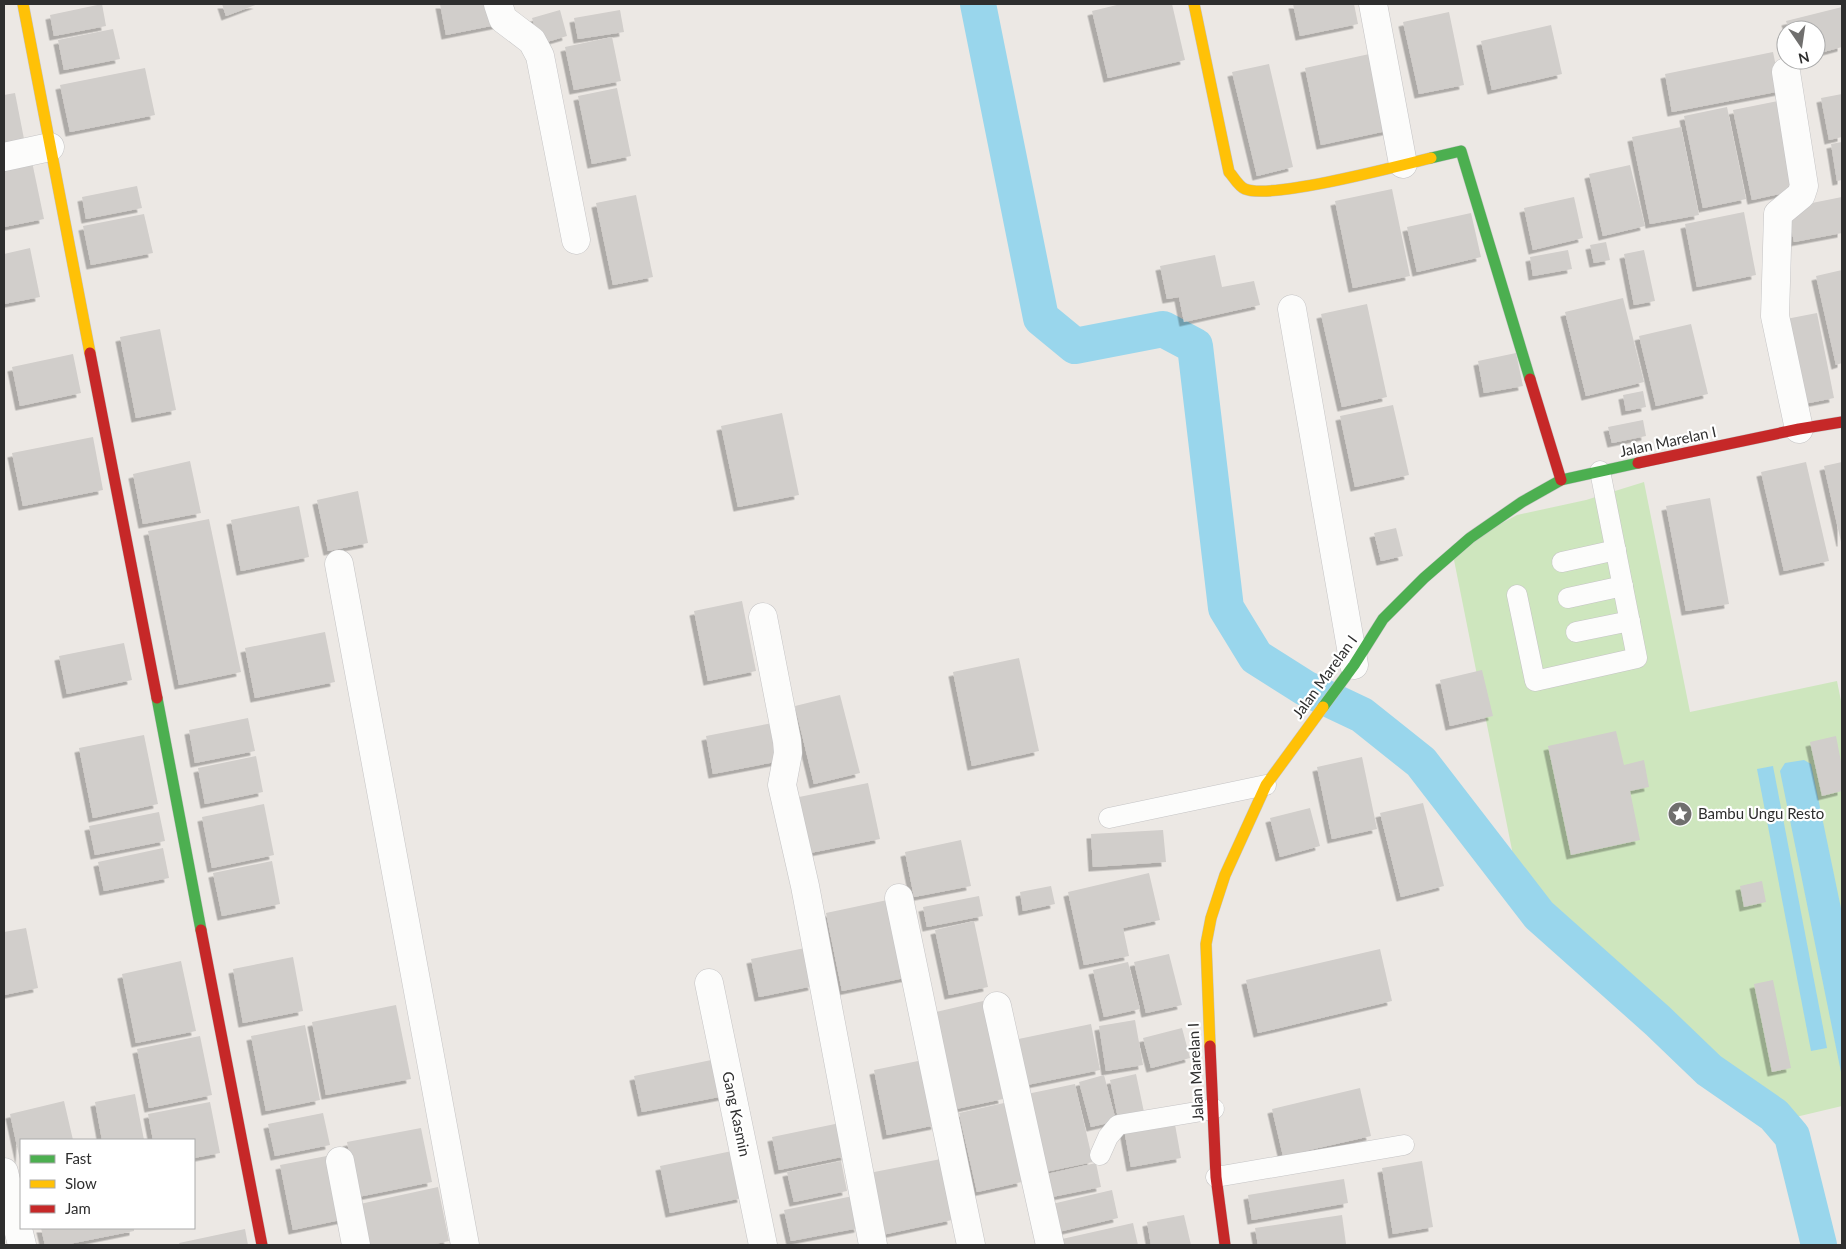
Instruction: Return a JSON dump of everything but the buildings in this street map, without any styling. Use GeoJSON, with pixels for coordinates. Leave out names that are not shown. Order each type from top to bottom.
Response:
{"type":"FeatureCollection","features":[{"type":"Feature","properties":{"kind":"street"},"geometry":{"type":"LineString","coordinates":[[23,4],[262,1245]]}},
{"type":"Feature","properties":{"kind":"street"},"geometry":{"type":"LineString","coordinates":[[498,4],[503,19],[532,41],[540,56],[576,240]]}},
{"type":"Feature","properties":{"kind":"street"},"geometry":{"type":"LineString","coordinates":[[1194,4],[1229,172],[1245,189],[1260,192],[1291,189],[1461,151],[1561,480]]}},
{"type":"Feature","properties":{"kind":"street"},"geometry":{"type":"LineString","coordinates":[[1373,4],[1403,164]]}},
{"type":"Feature","properties":{"kind":"street"},"geometry":{"type":"LineString","coordinates":[[1786,72],[1804,186],[1801,195],[1778,214],[1774,316],[1799,429]]}},
{"type":"Feature","properties":{"kind":"street"},"geometry":{"type":"LineString","coordinates":[[4,157],[50,147]]}},
{"type":"Feature","properties":{"kind":"street"},"geometry":{"type":"LineString","coordinates":[[1292,309],[1354,665]]}},
{"type":"Feature","properties":{"kind":"street","name":"Jalan Marelan I"},"geometry":{"type":"LineString","coordinates":[[1225,1245],[1216,1177],[1209,1034],[1206,944],[1211,918],[1225,875],[1266,785],[1354,665],[1383,619],[1424,578],[1470,538],[1522,502],[1561,480],[1799,429],[1842,422]]}},
{"type":"Feature","properties":{"kind":"street"},"geometry":{"type":"LineString","coordinates":[[339,564],[465,1245]]}},
{"type":"Feature","properties":{"kind":"street"},"geometry":{"type":"LineString","coordinates":[[763,617],[787,741],[788,753],[782,785],[805,886],[873,1245]]}},
{"type":"Feature","properties":{"kind":"street"},"geometry":{"type":"LineString","coordinates":[[899,898],[971,1245]]}},
{"type":"Feature","properties":{"kind":"street","name":"Gang Kasmin"},"geometry":{"type":"LineString","coordinates":[[709,983],[763,1245]]}},
{"type":"Feature","properties":{"kind":"street"},"geometry":{"type":"LineString","coordinates":[[997,1006],[1050,1245]]}},
{"type":"Feature","properties":{"kind":"street"},"geometry":{"type":"LineString","coordinates":[[340,1162],[356,1245]]}},
{"type":"Feature","properties":{"kind":"street"},"geometry":{"type":"LineString","coordinates":[[4,1172],[22,1245]]}},
{"type":"Feature","properties":{"kind":"lane"},"geometry":{"type":"LineString","coordinates":[[1518,595],[1534,681],[1637,658],[1600,471]]}},
{"type":"Feature","properties":{"kind":"lane"},"geometry":{"type":"LineString","coordinates":[[1562,562],[1616,550]]}},
{"type":"Feature","properties":{"kind":"lane"},"geometry":{"type":"LineString","coordinates":[[1568,598],[1623,586]]}},
{"type":"Feature","properties":{"kind":"lane"},"geometry":{"type":"LineString","coordinates":[[1576,632],[1630,621]]}},
{"type":"Feature","properties":{"kind":"lane"},"geometry":{"type":"LineString","coordinates":[[1109,818],[1266,785]]}},
{"type":"Feature","properties":{"kind":"lane"},"geometry":{"type":"LineString","coordinates":[[1100,1155],[1108,1138],[1118,1125],[1214,1109]]}},
{"type":"Feature","properties":{"kind":"lane"},"geometry":{"type":"LineString","coordinates":[[1216,1177],[1404,1146]]}},
{"type":"Feature","properties":{"kind":"green space"},"geometry":{"type":"Polygon","coordinates":[[[1644,482],[1690,712],[1837,681],[1842,706],[1842,1106],[1779,1121],[1706,1067],[1658,1021],[1539,915],[1514,860],[1452,550],[1517,515],[1586,500],[1644,482]]]}},
{"type":"Feature","properties":{"kind":"water"},"geometry":{"type":"Polygon","coordinates":[[[1804,760],[1811,764],[1842,913],[1842,1077],[1780,771],[1785,763],[1804,760]]]}},
{"type":"Feature","properties":{"kind":"water"},"geometry":{"type":"Polygon","coordinates":[[[1773,766],[1827,1048],[1811,1051],[1757,769],[1773,766]]]}},
{"type":"Feature","properties":{"kind":"waterway"},"geometry":{"type":"LineString","coordinates":[[978,4],[1041,318],[1075,346],[1163,329],[1195,346],[1226,608],[1256,657],[1305,688],[1362,715],[1421,762],[1539,915],[1658,1021],[1709,1070],[1774,1115],[1792,1136],[1819,1245]]}},
{"type":"Feature","properties":{"kind":"traffic: fast"},"geometry":{"type":"LineString","coordinates":[[1431,158],[1461,151],[1530,379]]}},
{"type":"Feature","properties":{"kind":"traffic: fast"},"geometry":{"type":"LineString","coordinates":[[1323,707],[1354,665],[1383,619],[1424,578],[1470,538],[1522,502],[1561,480],[1638,463]]}},
{"type":"Feature","properties":{"kind":"traffic: fast"},"geometry":{"type":"LineString","coordinates":[[157,698],[201,930]]}},
{"type":"Feature","properties":{"kind":"traffic: slow"},"geometry":{"type":"LineString","coordinates":[[23,4],[90,353]]}},
{"type":"Feature","properties":{"kind":"traffic: slow"},"geometry":{"type":"LineString","coordinates":[[1194,4],[1229,172],[1243,188],[1259,191],[1307,186],[1431,158]]}},
{"type":"Feature","properties":{"kind":"traffic: slow"},"geometry":{"type":"LineString","coordinates":[[1210,1046],[1206,944],[1211,918],[1225,875],[1266,785],[1323,707]]}},
{"type":"Feature","properties":{"kind":"traffic: jam"},"geometry":{"type":"LineString","coordinates":[[90,353],[157,698]]}},
{"type":"Feature","properties":{"kind":"traffic: jam"},"geometry":{"type":"LineString","coordinates":[[1530,379],[1561,480]]}},
{"type":"Feature","properties":{"kind":"traffic: jam"},"geometry":{"type":"LineString","coordinates":[[1638,463],[1799,429],[1842,422]]}},
{"type":"Feature","properties":{"kind":"traffic: jam"},"geometry":{"type":"LineString","coordinates":[[201,930],[262,1245]]}},
{"type":"Feature","properties":{"kind":"traffic: jam"},"geometry":{"type":"LineString","coordinates":[[1210,1046],[1216,1177],[1225,1245]]}},
{"type":"Feature","properties":{"kind":"place","name":"Bambu Ungu Resto"},"geometry":{"type":"Point","coordinates":[1680,814]}}]}
